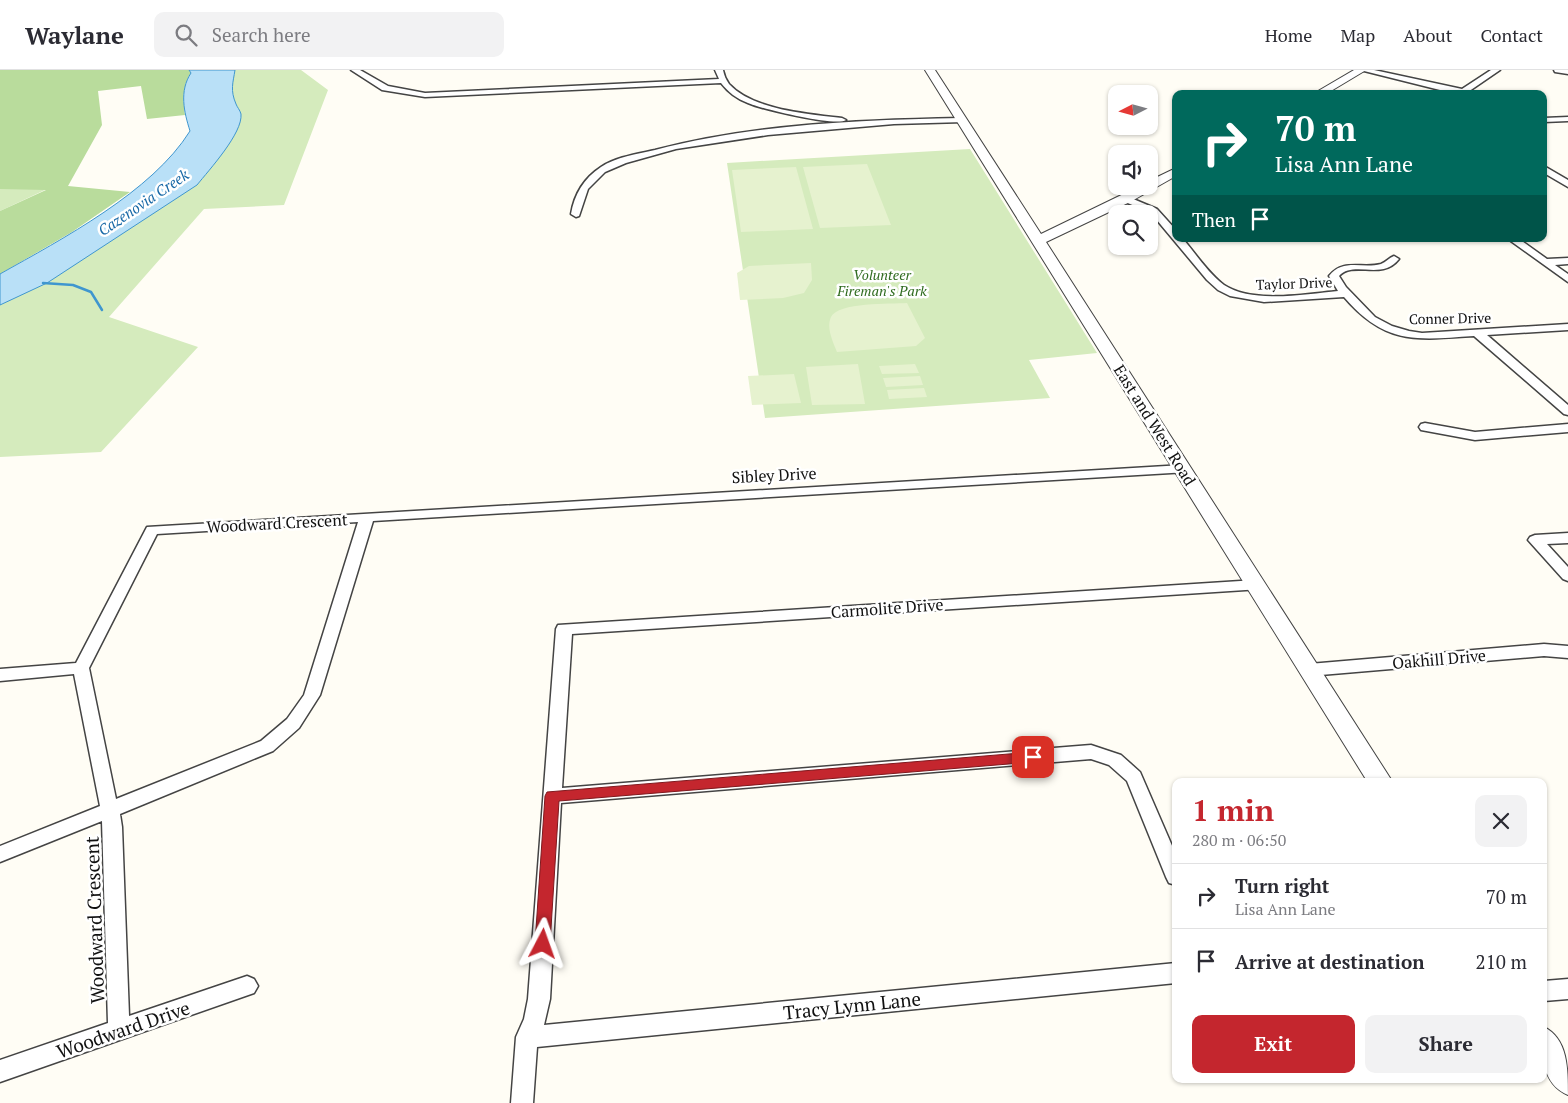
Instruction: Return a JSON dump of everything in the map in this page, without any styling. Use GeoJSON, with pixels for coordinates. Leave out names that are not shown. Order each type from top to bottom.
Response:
{"type":"FeatureCollection","features":[{"type":"Feature","properties":{"kind":"street"},"geometry":{"type":"LineString","coordinates":[[354,70],[385,88],[425,95],[721,81]]}},
{"type":"Feature","properties":{"kind":"street"},"geometry":{"type":"LineString","coordinates":[[718,70],[721,81],[733,93],[766,107],[846,120],[893,122]]}},
{"type":"Feature","properties":{"kind":"street","name":"East and West Road"},"geometry":{"type":"LineString","coordinates":[[930,70],[1378,778]]}},
{"type":"Feature","properties":{"kind":"street"},"geometry":{"type":"LineString","coordinates":[[1325,90],[1362,70],[1448,90]]}},
{"type":"Feature","properties":{"kind":"street"},"geometry":{"type":"LineString","coordinates":[[1466,90],[1496,70]]}},
{"type":"Feature","properties":{"kind":"street"},"geometry":{"type":"LineString","coordinates":[[1558,70],[1568,72]]}},
{"type":"Feature","properties":{"kind":"street"},"geometry":{"type":"LineString","coordinates":[[780,110],[796,130]]}},
{"type":"Feature","properties":{"kind":"street"},"geometry":{"type":"LineString","coordinates":[[1547,120],[1568,119]]}},
{"type":"Feature","properties":{"kind":"street"},"geometry":{"type":"LineString","coordinates":[[576,214],[578,201],[585,185],[603,169],[662,150],[717,140],[796,130],[893,122],[961,120]]}},
{"type":"Feature","properties":{"kind":"street"},"geometry":{"type":"LineString","coordinates":[[1547,171],[1568,184]]}},
{"type":"Feature","properties":{"kind":"street"},"geometry":{"type":"LineString","coordinates":[[1038,241],[1126,199],[1172,174]]}},
{"type":"Feature","properties":{"kind":"street","name":"Taylor Drive"},"geometry":{"type":"LineString","coordinates":[[1126,199],[1154,211],[1172,232]]}},
{"type":"Feature","properties":{"kind":"street","name":"Taylor Drive"},"geometry":{"type":"LineString","coordinates":[[1181,242],[1220,286],[1233,295],[1254,299],[1346,294]]}},
{"type":"Feature","properties":{"kind":"street"},"geometry":{"type":"LineString","coordinates":[[1517,242],[1568,279]]}},
{"type":"Feature","properties":{"kind":"street","name":"Conner Drive"},"geometry":{"type":"LineString","coordinates":[[1394,259],[1385,266],[1347,268],[1336,273],[1335,280],[1361,312],[1375,323],[1403,334],[1422,336],[1568,327]]}},
{"type":"Feature","properties":{"kind":"street"},"geometry":{"type":"LineString","coordinates":[[1545,262],[1568,261]]}},
{"type":"Feature","properties":{"kind":"street"},"geometry":{"type":"LineString","coordinates":[[1477,333],[1568,411]]}},
{"type":"Feature","properties":{"kind":"street"},"geometry":{"type":"LineString","coordinates":[[1425,427],[1475,436],[1568,428]]}},
{"type":"Feature","properties":{"kind":"street","name":"Sibley Drive"},"geometry":{"type":"LineString","coordinates":[[367,517],[1183,469]]}},
{"type":"Feature","properties":{"kind":"street","name":"Woodward Crescent"},"geometry":{"type":"LineString","coordinates":[[110,810],[267,746],[296,721],[312,695],[367,517],[152,530],[81,668],[113,827],[119,1030]]}},
{"type":"Feature","properties":{"kind":"street"},"geometry":{"type":"LineString","coordinates":[[1568,538],[1534,540],[1568,576]]}},
{"type":"Feature","properties":{"kind":"street","name":"Carmolite Drive"},"geometry":{"type":"LineString","coordinates":[[552,796],[564,629],[1256,585]]}},
{"type":"Feature","properties":{"kind":"street","name":"Oakhill Drive"},"geometry":{"type":"LineString","coordinates":[[1309,670],[1544,650],[1568,652]]}},
{"type":"Feature","properties":{"kind":"street"},"geometry":{"type":"LineString","coordinates":[[0,675],[81,668]]}},
{"type":"Feature","properties":{"kind":"street"},"geometry":{"type":"LineString","coordinates":[[522,1103],[527,1037],[535,1020],[539,999],[552,796],[1091,752],[1115,759],[1126,767],[1134,777],[1170,844]]}},
{"type":"Feature","properties":{"kind":"street"},"geometry":{"type":"LineString","coordinates":[[0,854],[110,810]]}},
{"type":"Feature","properties":{"kind":"street","name":"Tracy Lynn Lane"},"geometry":{"type":"LineString","coordinates":[[527,1037],[1172,974]]}},
{"type":"Feature","properties":{"kind":"street","name":"Woodward Drive"},"geometry":{"type":"LineString","coordinates":[[0,1071],[247,986]]}},
{"type":"Feature","properties":{"kind":"street"},"geometry":{"type":"LineString","coordinates":[[1547,991],[1568,988]]}},
{"type":"Feature","properties":{"kind":"street"},"geometry":{"type":"LineString","coordinates":[[1547,1046],[1568,1080]]}},
{"type":"Feature","properties":{"kind":"green space"},"geometry":{"type":"Polygon","coordinates":[[[0,70],[189,70],[191,73],[184,93],[185,115],[147,119],[141,86],[98,91],[102,125],[68,186],[130,192],[72,232],[0,274],[0,211],[46,190],[0,189],[0,70]]]}},
{"type":"Feature","properties":{"kind":"green space"},"geometry":{"type":"Polygon","coordinates":[[[215,70],[301,70],[328,90],[284,205],[204,209],[109,317],[198,347],[101,452],[0,457],[0,293],[181,178],[215,70]]]}},
{"type":"Feature","properties":{"kind":"green space","name":"Volunteer Fireman's Park"},"geometry":{"type":"Polygon","coordinates":[[[970,149],[1097,353],[1029,360],[1050,398],[765,418],[727,163],[970,149]]]}},
{"type":"Feature","properties":{"kind":"green space"},"geometry":{"type":"Polygon","coordinates":[[[867,164],[891,225],[820,228],[803,167],[867,164]]]}},
{"type":"Feature","properties":{"kind":"green space"},"geometry":{"type":"Polygon","coordinates":[[[796,167],[813,229],[741,232],[732,170],[796,167]]]}},
{"type":"Feature","properties":{"kind":"green space"},"geometry":{"type":"Polygon","coordinates":[[[0,189],[47,189],[0,211],[0,189]]]}},
{"type":"Feature","properties":{"kind":"green space"},"geometry":{"type":"Polygon","coordinates":[[[811,263],[812,280],[804,293],[783,298],[740,300],[737,273],[749,266],[811,263]]]}},
{"type":"Feature","properties":{"kind":"green space"},"geometry":{"type":"Polygon","coordinates":[[[907,303],[925,338],[916,346],[837,352],[829,326],[831,317],[836,312],[854,306],[907,303]]]}},
{"type":"Feature","properties":{"kind":"green space"},"geometry":{"type":"Polygon","coordinates":[[[858,364],[865,404],[812,405],[806,367],[858,364]]]}},
{"type":"Feature","properties":{"kind":"green space"},"geometry":{"type":"Polygon","coordinates":[[[915,364],[919,373],[882,374],[879,366],[915,364]]]}},
{"type":"Feature","properties":{"kind":"green space"},"geometry":{"type":"Polygon","coordinates":[[[794,374],[801,403],[752,405],[748,376],[794,374]]]}},
{"type":"Feature","properties":{"kind":"green space"},"geometry":{"type":"Polygon","coordinates":[[[920,376],[923,385],[886,387],[883,378],[920,376]]]}},
{"type":"Feature","properties":{"kind":"green space"},"geometry":{"type":"Polygon","coordinates":[[[924,388],[927,397],[889,399],[887,390],[924,388]]]}},
{"type":"Feature","properties":{"kind":"water","name":"Cazenovia Creek"},"geometry":{"type":"Polygon","coordinates":[[[189,70],[235,70],[233,91],[236,105],[241,114],[240,122],[237,131],[217,161],[197,185],[47,283],[0,305],[0,274],[77,229],[130,194],[173,153],[190,131],[184,102],[185,87],[191,73],[189,70]]]}},
{"type":"Feature","properties":{"kind":"waterway"},"geometry":{"type":"LineString","coordinates":[[43,283],[73,285],[91,292],[102,310]]}},
{"type":"Feature","properties":{"kind":"route"},"geometry":{"type":"LineString","coordinates":[[543,944],[552,796],[1033,757]]}}]}
